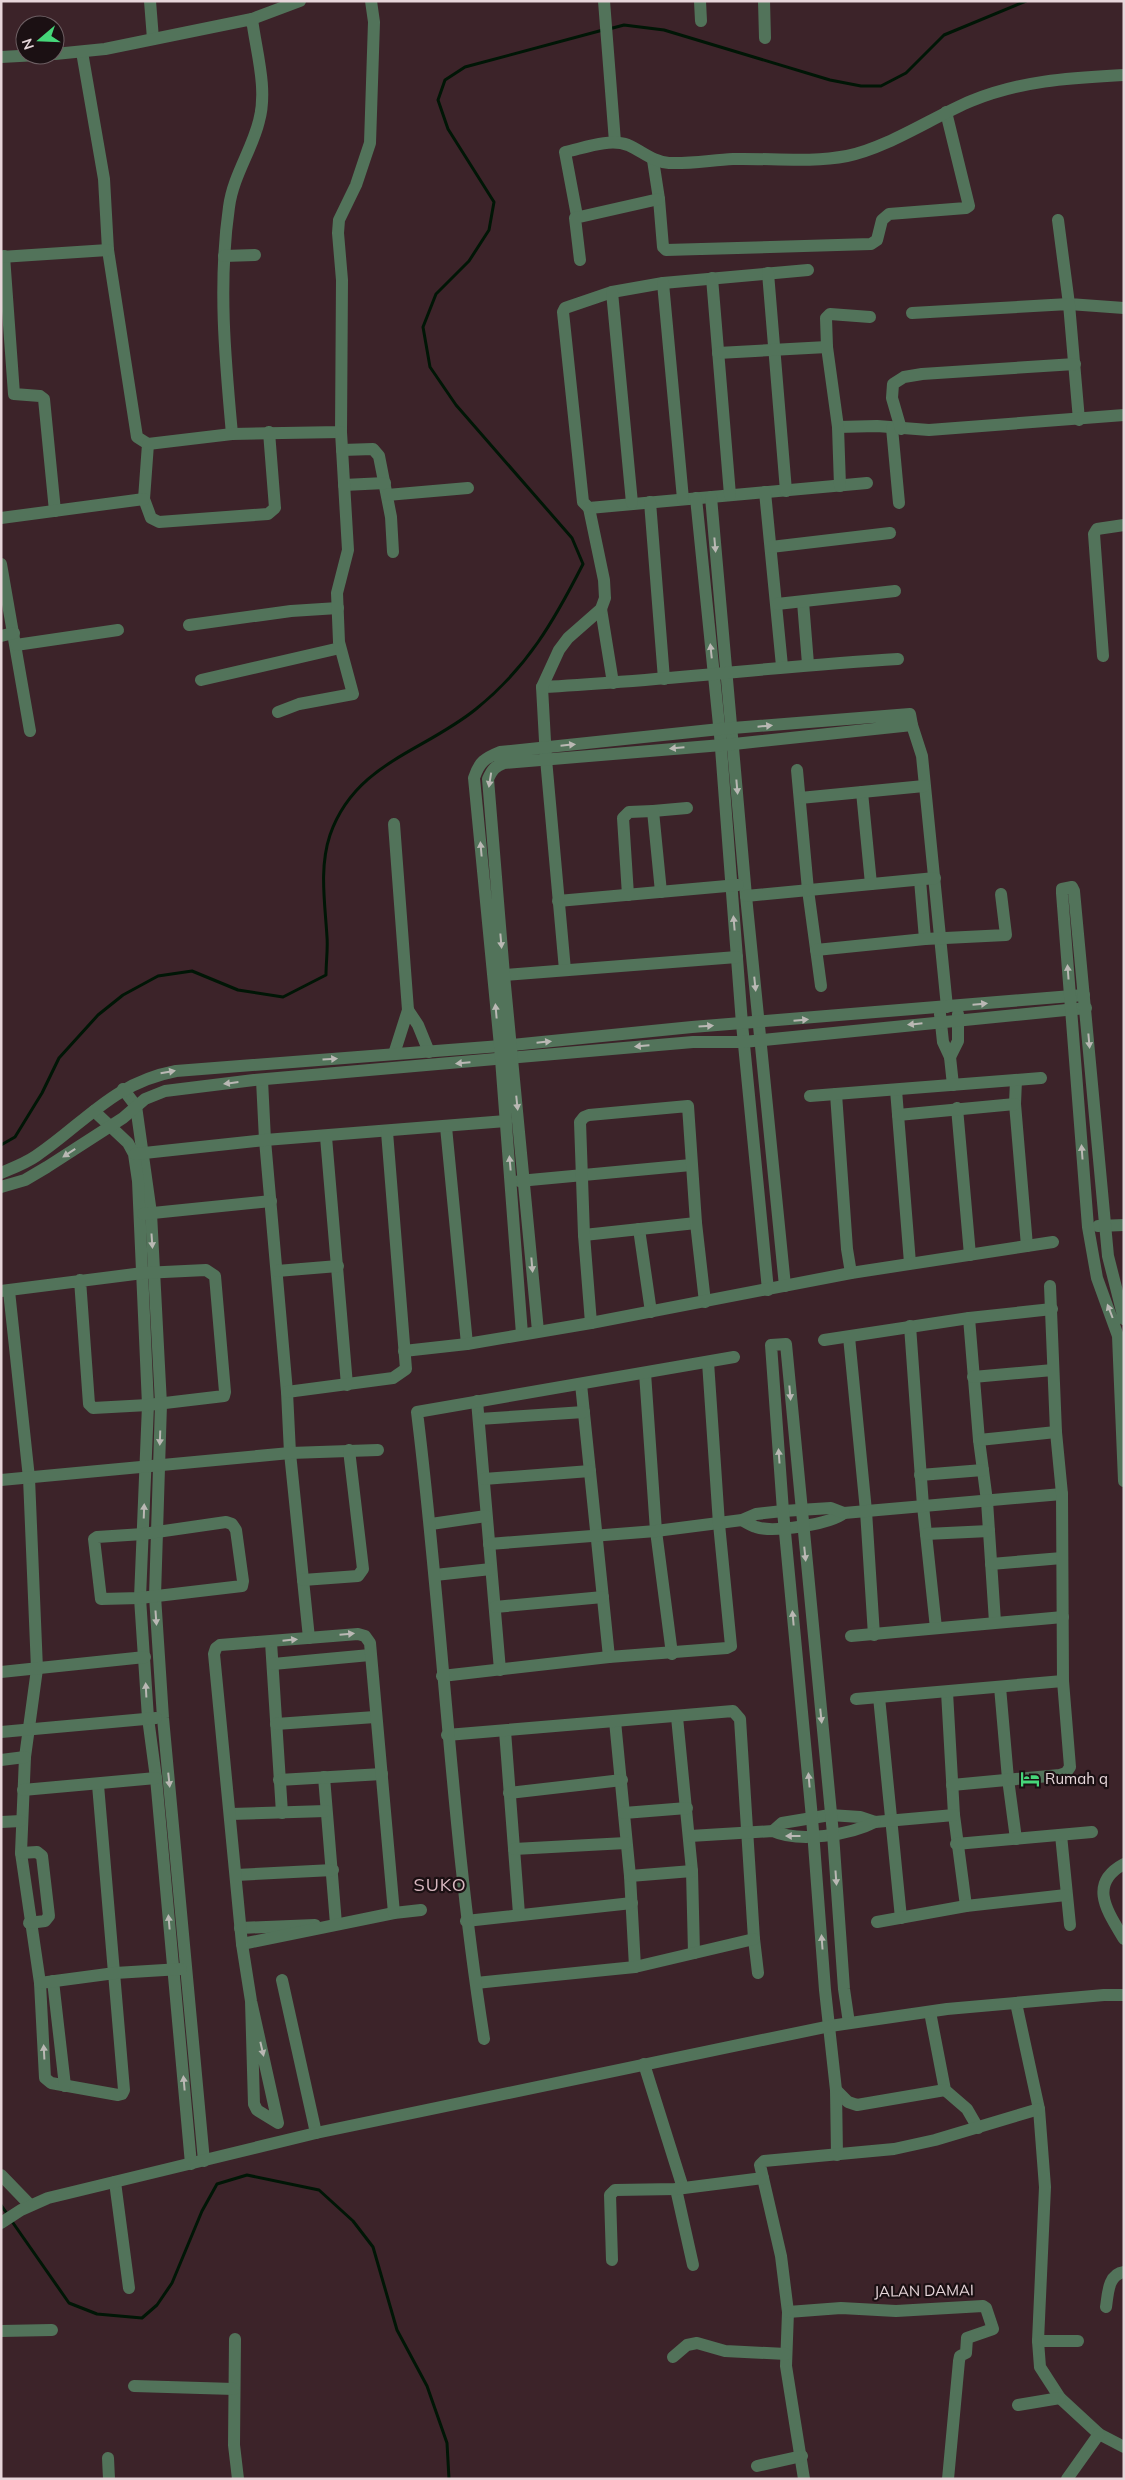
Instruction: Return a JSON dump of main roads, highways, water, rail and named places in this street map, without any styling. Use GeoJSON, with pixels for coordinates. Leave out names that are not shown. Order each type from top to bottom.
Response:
{"type":"FeatureCollection","features":[{"type":"Feature","properties":{"kind":"waterway"},"geometry":{"type":"LineString","coordinates":[[609,29],[624,25],[664,30],[830,80],[861,86],[881,86],[906,73],[944,35],[1026,1]]}},
{"type":"Feature","properties":{"kind":"waterway"},"geometry":{"type":"LineString","coordinates":[[1,1145],[15,1137],[42,1093],[59,1058],[98,1015],[123,995],[158,976],[192,971],[238,990],[283,997],[326,975],[325,860],[330,835],[341,811],[356,791],[373,775],[392,761],[456,724],[494,693],[525,660],[550,624],[572,585],[583,564],[572,538],[456,405],[430,367],[423,327],[436,294],[469,261],[489,230],[494,202],[448,129],[438,100],[445,80],[465,67],[603,30]]}},
{"type":"Feature","properties":{"kind":"waterway"},"geometry":{"type":"LineString","coordinates":[[11,2220],[69,2303],[97,2314],[142,2318],[157,2305],[172,2283],[202,2211],[217,2184],[247,2175],[319,2190],[353,2221],[373,2247],[397,2330],[427,2386],[447,2443],[449,2479]]}},
{"type":"Feature","properties":{"kind":"waterway"},"geometry":{"type":"LineString","coordinates":[[1,2205],[8,2215]]}},
{"type":"Feature","properties":{"kind":"place","name":"Rumah q"},"geometry":{"type":"Point","coordinates":[1030,1779]}},
{"type":"Feature","properties":{"kind":"district","name":"SUKO"},"geometry":{"type":"Point","coordinates":[440,1885]}}]}
